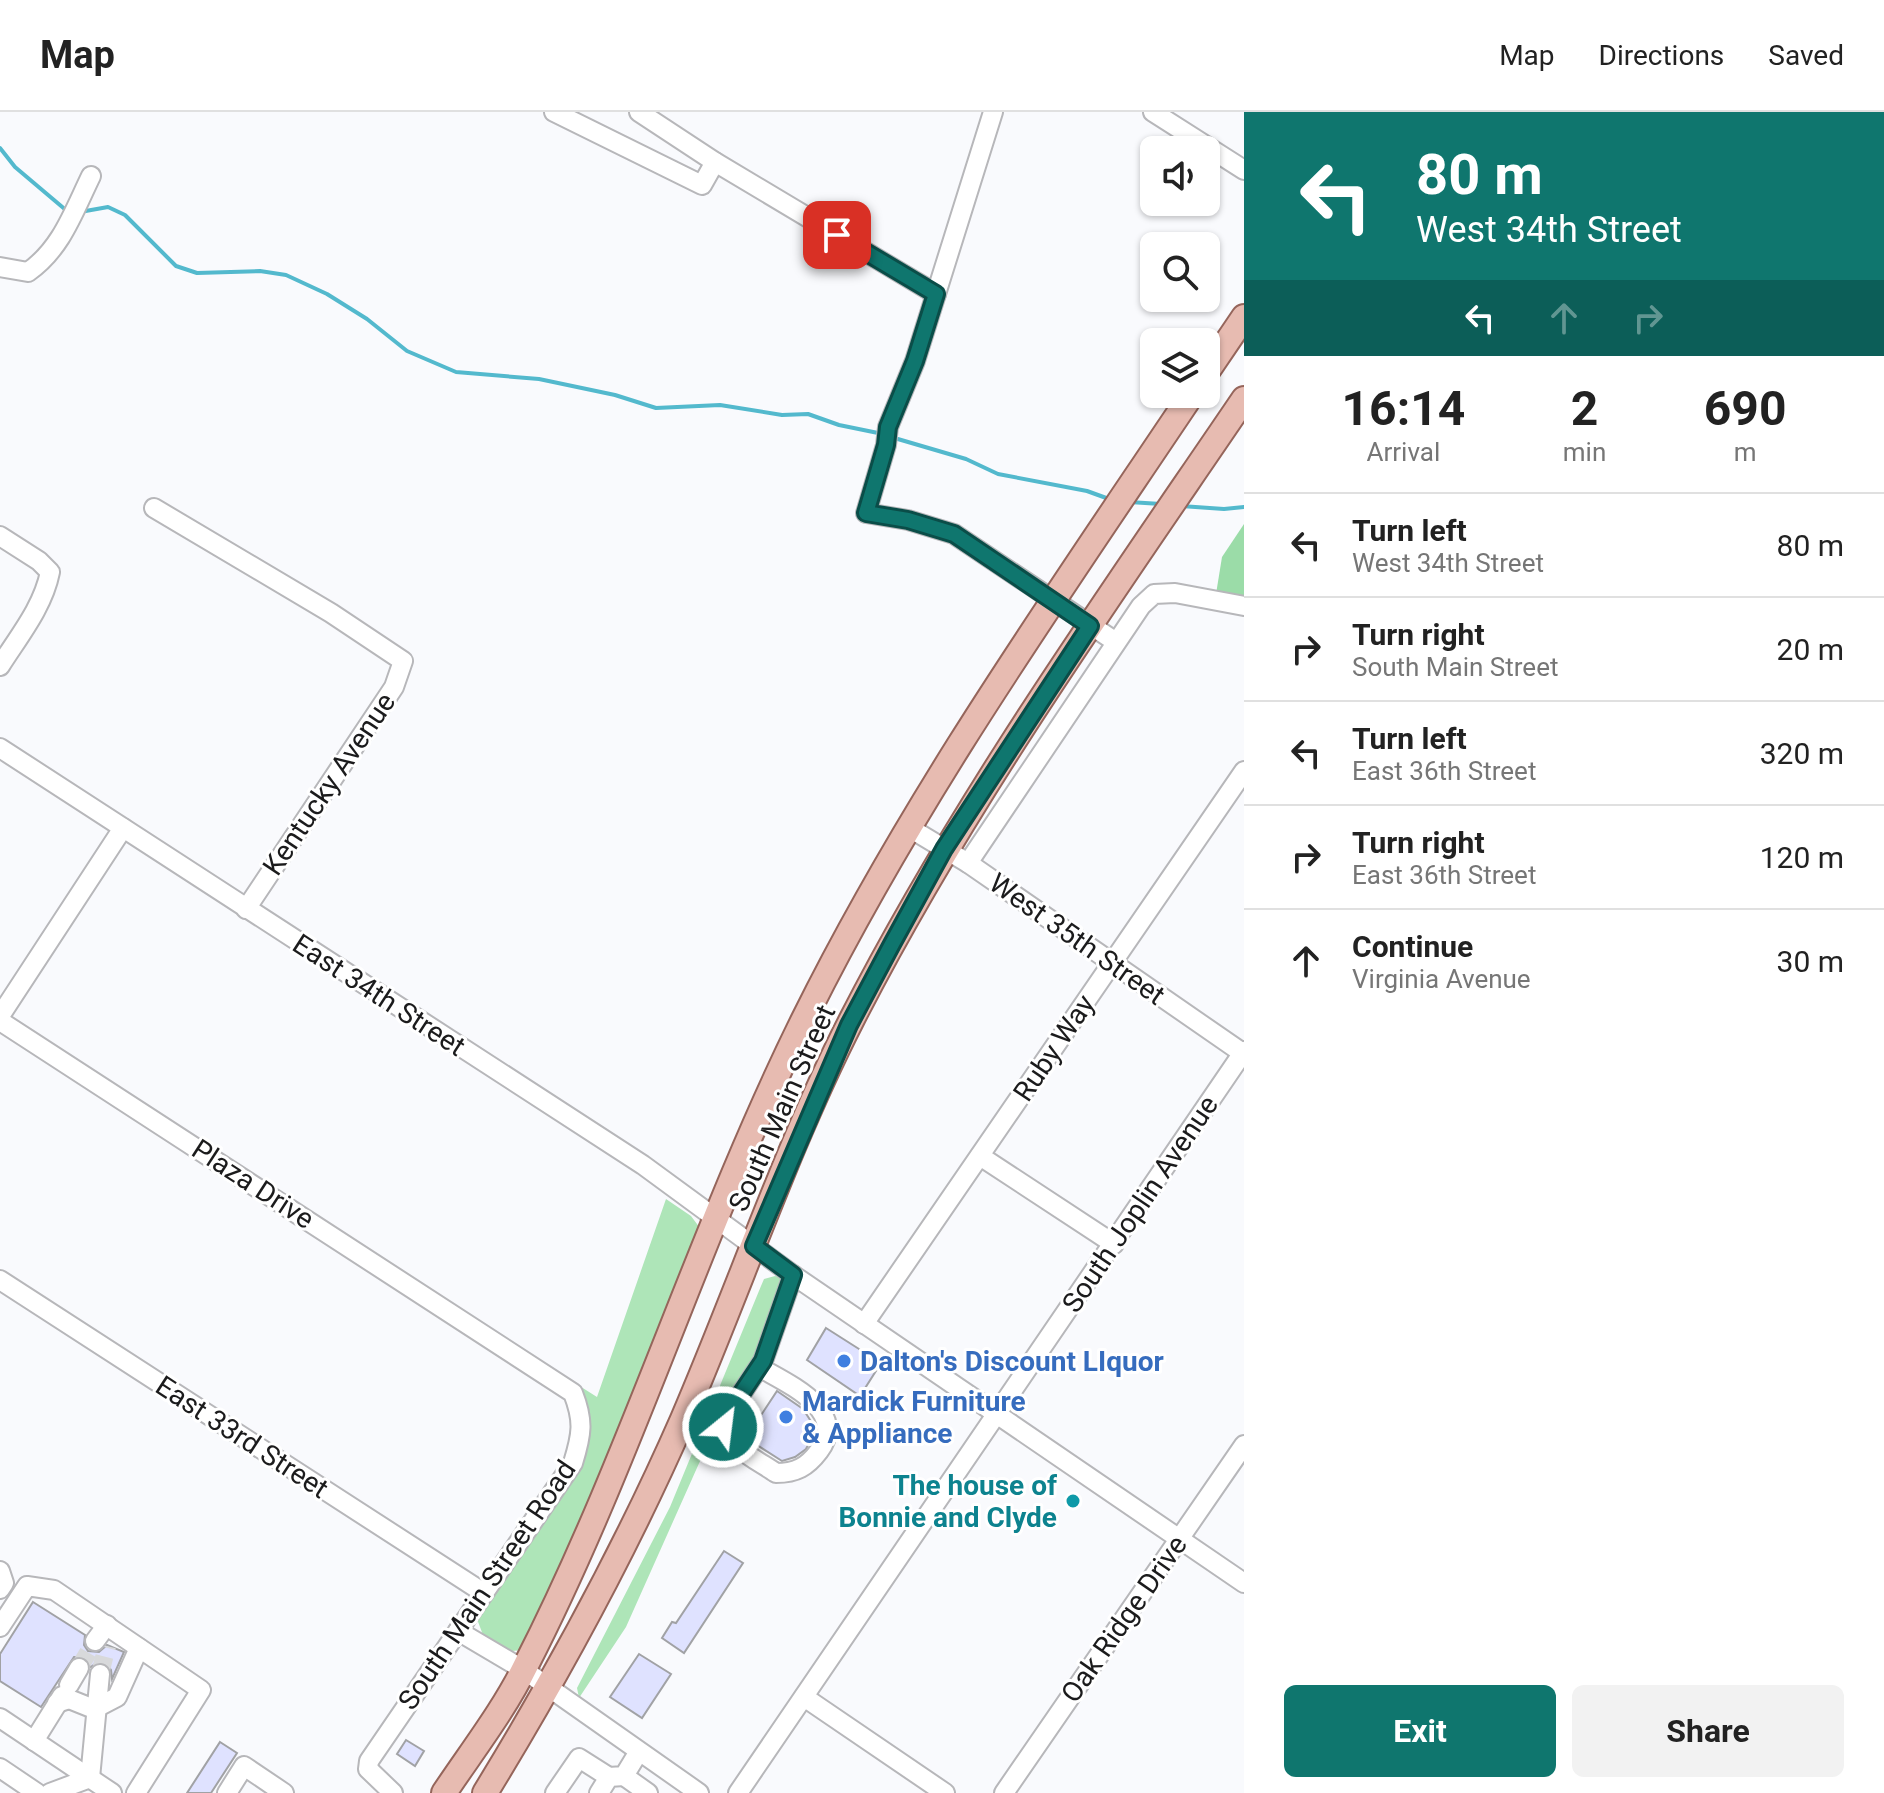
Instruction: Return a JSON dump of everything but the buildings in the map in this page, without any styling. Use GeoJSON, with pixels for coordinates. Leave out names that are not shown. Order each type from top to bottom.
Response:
{"type":"FeatureCollection","features":[{"type":"Feature","properties":{"kind":"main road"},"geometry":{"type":"LineString","coordinates":[[1220,352],[1244,317]]}},
{"type":"Feature","properties":{"kind":"main road","name":"South Main Street"},"geometry":{"type":"LineString","coordinates":[[489,1791],[549,1689],[626,1544],[849,1025],[944,849],[1244,399]]}},
{"type":"Feature","properties":{"kind":"main road","name":"South Main Street"},"geometry":{"type":"LineString","coordinates":[[444,1793],[524,1670],[569,1576],[715,1219],[804,1020],[908,827],[1183,408]]}},
{"type":"Feature","properties":{"kind":"street"},"geometry":{"type":"LineString","coordinates":[[554,112],[702,185],[715,162]]}},
{"type":"Feature","properties":{"kind":"street"},"geometry":{"type":"LineString","coordinates":[[639,112],[715,162],[936,294]]}},
{"type":"Feature","properties":{"kind":"street"},"geometry":{"type":"LineString","coordinates":[[993,112],[915,361],[887,436],[866,513],[908,520],[954,534],[1116,642]]}},
{"type":"Feature","properties":{"kind":"street"},"geometry":{"type":"LineString","coordinates":[[1153,112],[1244,170]]}},
{"type":"Feature","properties":{"kind":"street"},"geometry":{"type":"LineString","coordinates":[[0,267],[28,272],[42,263],[57,246],[91,176]]}},
{"type":"Feature","properties":{"kind":"street","name":"Kentucky Avenue"},"geometry":{"type":"LineString","coordinates":[[154,508],[401,657],[402,671],[394,687],[246,909]]}},
{"type":"Feature","properties":{"kind":"street"},"geometry":{"type":"LineString","coordinates":[[0,536],[39,561],[50,572],[47,589],[37,608],[0,666]]}},
{"type":"Feature","properties":{"kind":"street"},"geometry":{"type":"LineString","coordinates":[[968,863],[1141,606],[1154,594],[1175,593],[1244,606]]}},
{"type":"Feature","properties":{"kind":"street","name":"East 34th Street"},"geometry":{"type":"LineString","coordinates":[[0,748],[643,1165],[793,1275],[1244,1583]]}},
{"type":"Feature","properties":{"kind":"street","name":"Ruby Way"},"geometry":{"type":"LineString","coordinates":[[864,1324],[1244,772]]}},
{"type":"Feature","properties":{"kind":"street","name":"West 35th Street"},"geometry":{"type":"LineString","coordinates":[[908,827],[968,863],[1244,1053]]}},
{"type":"Feature","properties":{"kind":"street"},"geometry":{"type":"LineString","coordinates":[[0,1018],[123,828]]}},
{"type":"Feature","properties":{"kind":"street","name":"Plaza Drive"},"geometry":{"type":"LineString","coordinates":[[0,1018],[505,1348]]}},
{"type":"Feature","properties":{"kind":"street","name":"South Joplin Avenue"},"geometry":{"type":"LineString","coordinates":[[738,1793],[1244,1053]]}},
{"type":"Feature","properties":{"kind":"street"},"geometry":{"type":"LineString","coordinates":[[980,1156],[1114,1244]]}},
{"type":"Feature","properties":{"kind":"street"},"geometry":{"type":"LineString","coordinates":[[759,1367],[819,1406],[829,1427],[819,1452],[800,1470],[776,1473],[727,1438],[723,1427],[723,1421],[759,1367],[793,1275]]}},
{"type":"Feature","properties":{"kind":"street","name":"East 33rd Street"},"geometry":{"type":"LineString","coordinates":[[0,1280],[484,1593]]}},
{"type":"Feature","properties":{"kind":"street","name":"South Main Street Road"},"geometry":{"type":"LineString","coordinates":[[393,1793],[368,1769],[369,1761],[573,1463],[580,1440],[582,1416],[573,1393],[505,1348]]}},
{"type":"Feature","properties":{"kind":"street","name":"Oak Ridge Drive"},"geometry":{"type":"LineString","coordinates":[[1004,1793],[1244,1445]]}},
{"type":"Feature","properties":{"kind":"street"},"geometry":{"type":"LineString","coordinates":[[0,1571],[4,1583],[0,1589]]}},
{"type":"Feature","properties":{"kind":"street"},"geometry":{"type":"LineString","coordinates":[[0,1627],[27,1586],[54,1590],[103,1636],[139,1648],[201,1690],[136,1793]]}},
{"type":"Feature","properties":{"kind":"street"},"geometry":{"type":"LineString","coordinates":[[458,1631],[524,1670],[697,1792]]}},
{"type":"Feature","properties":{"kind":"street"},"geometry":{"type":"LineString","coordinates":[[63,1695],[94,1709],[117,1697],[139,1648]]}},
{"type":"Feature","properties":{"kind":"street"},"geometry":{"type":"LineString","coordinates":[[34,1741],[79,1668]]}},
{"type":"Feature","properties":{"kind":"street"},"geometry":{"type":"LineString","coordinates":[[90,1778],[94,1709],[100,1674]]}},
{"type":"Feature","properties":{"kind":"street"},"geometry":{"type":"LineString","coordinates":[[804,1697],[945,1793]]}},
{"type":"Feature","properties":{"kind":"street"},"geometry":{"type":"LineString","coordinates":[[0,1718],[112,1793]]}},
{"type":"Feature","properties":{"kind":"street"},"geometry":{"type":"LineString","coordinates":[[611,1782],[638,1753]]}},
{"type":"Feature","properties":{"kind":"street"},"geometry":{"type":"LineString","coordinates":[[555,1793],[579,1758],[611,1782],[648,1793]]}},
{"type":"Feature","properties":{"kind":"street"},"geometry":{"type":"LineString","coordinates":[[227,1793],[244,1766],[284,1793]]}},
{"type":"Feature","properties":{"kind":"street"},"geometry":{"type":"LineString","coordinates":[[0,1768],[37,1793]]}},
{"type":"Feature","properties":{"kind":"street"},"geometry":{"type":"LineString","coordinates":[[50,1793],[90,1778]]}},
{"type":"Feature","properties":{"kind":"green space"},"geometry":{"type":"Polygon","coordinates":[[[1244,524],[1244,599],[1216,594],[1222,557],[1244,524]]]}},
{"type":"Feature","properties":{"kind":"green space"},"geometry":{"type":"Polygon","coordinates":[[[666,1199],[691,1216],[700,1228],[574,1550],[525,1650],[511,1651],[483,1635],[477,1619],[588,1439],[590,1413],[578,1385],[597,1397],[666,1199]]]}},
{"type":"Feature","properties":{"kind":"green space"},"geometry":{"type":"Polygon","coordinates":[[[775,1276],[785,1278],[757,1362],[717,1423],[626,1627],[579,1698],[577,1688],[670,1507],[764,1279],[775,1276]]]}},
{"type":"Feature","properties":{"kind":"waterway"},"geometry":{"type":"LineString","coordinates":[[0,148],[15,167],[67,211]]}},
{"type":"Feature","properties":{"kind":"waterway"},"geometry":{"type":"LineString","coordinates":[[80,212],[108,207],[125,215],[176,266],[197,273],[260,271],[286,275],[327,294],[367,319],[407,351],[456,372],[539,379],[615,395],[656,408],[720,405],[782,415],[808,414],[839,425],[883,434]]}},
{"type":"Feature","properties":{"kind":"waterway"},"geometry":{"type":"LineString","coordinates":[[891,437],[966,459],[998,474],[1087,491],[1109,499]]}},
{"type":"Feature","properties":{"kind":"waterway"},"geometry":{"type":"LineString","coordinates":[[1129,502],[1161,504]]}},
{"type":"Feature","properties":{"kind":"waterway"},"geometry":{"type":"LineString","coordinates":[[1181,506],[1244,507]]}},
{"type":"Feature","properties":{"kind":"tunnel"},"geometry":{"type":"LineString","coordinates":[[79,1668],[95,1641]]}},
{"type":"Feature","properties":{"kind":"tunnel"},"geometry":{"type":"LineString","coordinates":[[100,1674],[107,1646]]}},
{"type":"Feature","properties":{"kind":"place","name":"Dalton's Discount LIquor"},"geometry":{"type":"Point","coordinates":[844,1361]}},
{"type":"Feature","properties":{"kind":"place","name":"Mardick Furniture & Appliance"},"geometry":{"type":"Point","coordinates":[786,1417]}},
{"type":"Feature","properties":{"kind":"place","name":"The house of Bonnie and Clyde"},"geometry":{"type":"Point","coordinates":[1073,1501]}},
{"type":"Feature","properties":{"kind":"route"},"geometry":{"type":"LineString","coordinates":[[723,1427],[723,1421],[763,1361],[793,1275],[754,1246],[849,1025],[944,849],[1090,626],[954,534],[908,520],[866,513],[886,445],[888,427],[915,361],[936,294],[837,235]]}}]}
